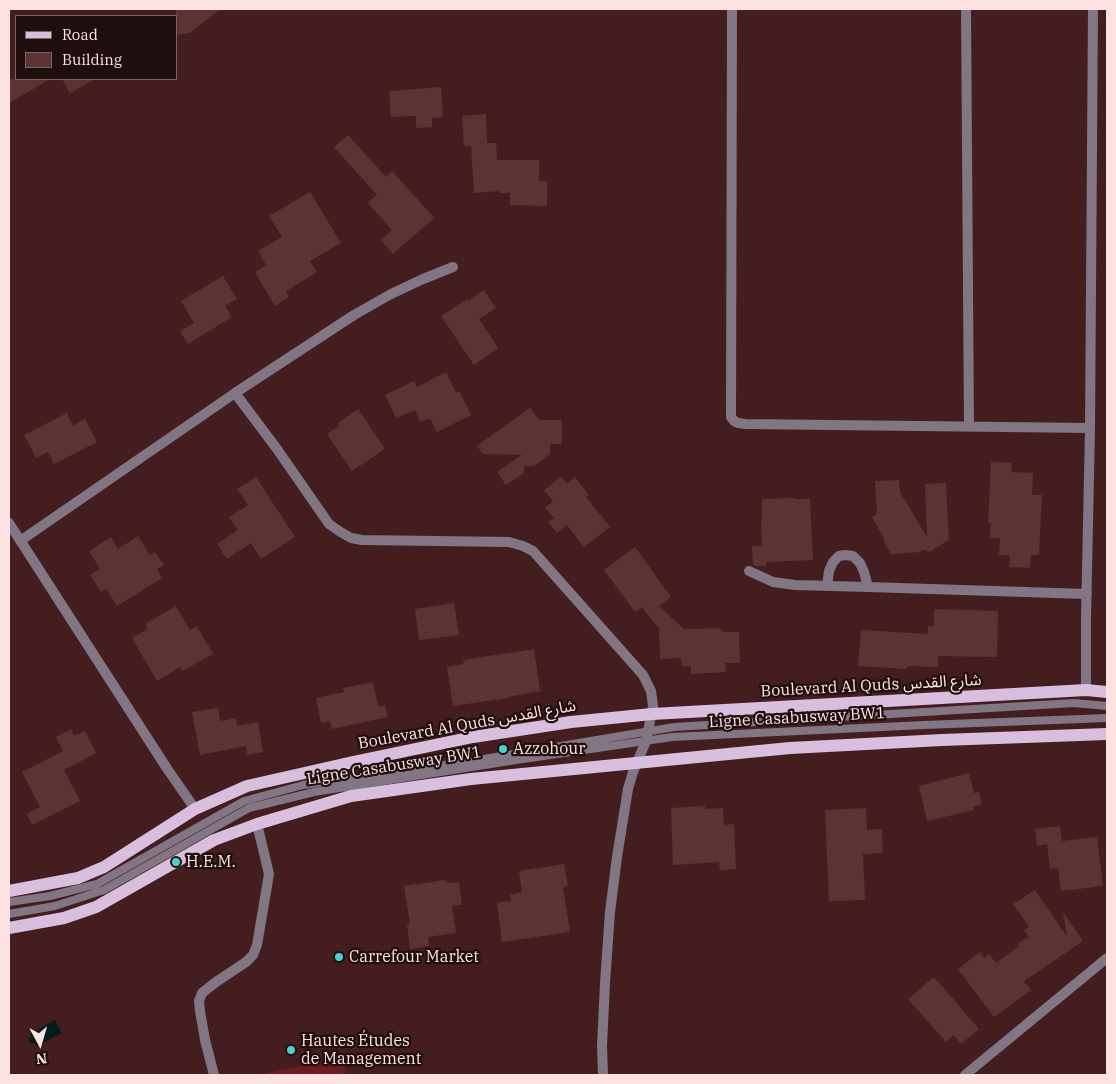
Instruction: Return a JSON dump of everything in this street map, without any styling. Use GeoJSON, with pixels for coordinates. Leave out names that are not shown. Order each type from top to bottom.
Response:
{"type":"FeatureCollection","features":[{"type":"Feature","properties":{"kind":"main road","name":"Boulevard Al Quds شارع القدس"},"geometry":{"type":"LineString","coordinates":[[9,891],[78,878],[104,867],[195,809],[247,786],[472,737],[571,722],[652,714],[1086,690],[1107,692]]}},
{"type":"Feature","properties":{"kind":"main road"},"geometry":{"type":"LineString","coordinates":[[9,928],[64,918],[96,907],[214,840],[257,824],[351,796],[471,779],[790,748],[1107,734]]}},
{"type":"Feature","properties":{"kind":"street"},"geometry":{"type":"LineString","coordinates":[[732,9],[731,416],[734,421],[745,424],[1090,428]]}},
{"type":"Feature","properties":{"kind":"street"},"geometry":{"type":"LineString","coordinates":[[966,9],[969,427]]}},
{"type":"Feature","properties":{"kind":"street"},"geometry":{"type":"LineString","coordinates":[[1086,690],[1094,9]]}},
{"type":"Feature","properties":{"kind":"street"},"geometry":{"type":"LineString","coordinates":[[20,541],[235,393],[354,315],[423,278],[453,266]]}},
{"type":"Feature","properties":{"kind":"street"},"geometry":{"type":"LineString","coordinates":[[235,393],[330,524],[351,538],[362,540],[509,542],[523,546],[533,551],[643,675],[650,691],[653,706],[647,736],[632,772],[617,857],[610,912],[605,982],[602,1046],[603,1075]]}},
{"type":"Feature","properties":{"kind":"street"},"geometry":{"type":"LineString","coordinates":[[9,523],[195,809]]}},
{"type":"Feature","properties":{"kind":"street"},"geometry":{"type":"LineString","coordinates":[[827,586],[829,571],[833,562],[839,556],[846,555],[854,556],[860,563],[868,587]]}},
{"type":"Feature","properties":{"kind":"street"},"geometry":{"type":"LineString","coordinates":[[749,572],[772,582],[784,584],[1087,594]]}},
{"type":"Feature","properties":{"kind":"street"},"geometry":{"type":"LineString","coordinates":[[214,1075],[205,1040],[199,1001],[202,993],[246,962],[257,945],[269,874],[257,824]]}},
{"type":"Feature","properties":{"kind":"street"},"geometry":{"type":"LineString","coordinates":[[965,1075],[1107,958]]}},
{"type":"Feature","properties":{"kind":"lane","name":"Ligne Casabusway BW1"},"geometry":{"type":"LineString","coordinates":[[9,914],[55,906],[104,890],[248,808],[324,791],[516,760],[647,736],[674,727],[1074,703],[1107,706]]}},
{"type":"Feature","properties":{"kind":"lane","name":"Ligne Casabusway BW1"},"geometry":{"type":"LineString","coordinates":[[9,902],[50,896],[97,884],[244,801],[303,785],[647,736],[672,737],[1107,718]]}},
{"type":"Feature","properties":{"kind":"shaded area"},"geometry":{"type":"Polygon","coordinates":[[[342,1057],[346,1075],[258,1075],[342,1057]]]}},
{"type":"Feature","properties":{"kind":"water"},"geometry":{"type":"Polygon","coordinates":[[[55,1020],[62,1033],[37,1046],[30,1043],[30,1034],[55,1020]]]}},
{"type":"Feature","properties":{"kind":"building"},"geometry":{"type":"Polygon","coordinates":[[[176,9],[220,9],[190,33],[178,35],[178,15],[176,15],[176,9]]]}},
{"type":"Feature","properties":{"kind":"building"},"geometry":{"type":"Polygon","coordinates":[[[9,79],[48,80],[9,103],[9,79]]]}},
{"type":"Feature","properties":{"kind":"building"},"geometry":{"type":"Polygon","coordinates":[[[63,80],[93,80],[70,93],[63,80]]]}},
{"type":"Feature","properties":{"kind":"building"},"geometry":{"type":"Polygon","coordinates":[[[441,87],[443,117],[432,118],[432,127],[416,128],[416,116],[391,117],[389,91],[441,87]]]}},
{"type":"Feature","properties":{"kind":"building"},"geometry":{"type":"Polygon","coordinates":[[[486,114],[487,143],[496,143],[497,160],[539,160],[539,181],[547,181],[547,206],[510,205],[510,193],[499,193],[499,191],[474,193],[471,146],[464,146],[462,116],[486,114]]]}},
{"type":"Feature","properties":{"kind":"building"},"geometry":{"type":"Polygon","coordinates":[[[348,135],[386,177],[392,171],[434,218],[393,254],[381,240],[392,230],[368,203],[377,195],[334,147],[348,135]]]}},
{"type":"Feature","properties":{"kind":"building"},"geometry":{"type":"Polygon","coordinates":[[[310,192],[341,243],[310,261],[317,272],[286,291],[289,297],[275,306],[255,272],[266,265],[258,251],[282,237],[269,216],[310,192]]]}},
{"type":"Feature","properties":{"kind":"building"},"geometry":{"type":"Polygon","coordinates":[[[223,276],[237,299],[225,306],[232,317],[188,344],[180,331],[194,323],[181,301],[223,276]]]}},
{"type":"Feature","properties":{"kind":"building"},"geometry":{"type":"Polygon","coordinates":[[[484,290],[496,308],[479,319],[498,348],[474,365],[441,316],[484,290]]]}},
{"type":"Feature","properties":{"kind":"building"},"geometry":{"type":"Polygon","coordinates":[[[446,372],[456,393],[460,392],[471,415],[437,432],[430,418],[420,422],[415,410],[396,418],[385,395],[414,381],[417,387],[446,372]]]}},
{"type":"Feature","properties":{"kind":"building"},"geometry":{"type":"Polygon","coordinates":[[[530,408],[539,420],[562,420],[562,444],[550,444],[550,454],[534,466],[524,466],[524,473],[506,485],[497,472],[522,455],[483,454],[477,446],[530,408]]]}},
{"type":"Feature","properties":{"kind":"building"},"geometry":{"type":"Polygon","coordinates":[[[358,409],[385,449],[352,471],[327,434],[339,426],[338,423],[358,409]]]}},
{"type":"Feature","properties":{"kind":"building"},"geometry":{"type":"Polygon","coordinates":[[[67,413],[73,426],[85,419],[97,442],[54,464],[48,452],[36,458],[24,435],[67,413]]]}},
{"type":"Feature","properties":{"kind":"building"},"geometry":{"type":"Polygon","coordinates":[[[991,462],[1012,463],[1011,472],[1033,473],[1032,495],[1042,495],[1039,555],[1031,555],[1030,568],[1009,567],[1010,556],[999,555],[1000,538],[990,538],[991,523],[988,522],[991,462]]]}},
{"type":"Feature","properties":{"kind":"building"},"geometry":{"type":"Polygon","coordinates":[[[256,477],[295,537],[261,559],[251,543],[227,559],[217,544],[238,530],[229,517],[248,505],[237,489],[256,477]]]}},
{"type":"Feature","properties":{"kind":"building"},"geometry":{"type":"Polygon","coordinates":[[[561,477],[567,484],[575,477],[589,495],[586,497],[610,527],[584,547],[567,525],[557,533],[548,522],[554,518],[545,508],[553,501],[544,490],[561,477]]]}},
{"type":"Feature","properties":{"kind":"building"},"geometry":{"type":"Polygon","coordinates":[[[899,480],[900,492],[927,537],[925,484],[946,483],[949,540],[934,550],[891,554],[884,542],[884,538],[872,517],[877,514],[875,481],[899,480]]]}},
{"type":"Feature","properties":{"kind":"building"},"geometry":{"type":"Polygon","coordinates":[[[762,499],[810,499],[813,560],[766,562],[766,566],[753,565],[752,546],[762,546],[762,499]]]}},
{"type":"Feature","properties":{"kind":"building"},"geometry":{"type":"Polygon","coordinates":[[[138,536],[150,556],[155,552],[164,565],[157,569],[162,578],[117,606],[106,588],[101,592],[90,575],[100,569],[89,551],[111,537],[118,549],[138,536]]]}},
{"type":"Feature","properties":{"kind":"building"},"geometry":{"type":"Polygon","coordinates":[[[635,547],[671,597],[659,606],[684,629],[718,628],[723,632],[739,632],[740,663],[725,663],[726,672],[691,674],[691,666],[682,666],[681,658],[660,659],[659,627],[642,607],[635,612],[604,570],[635,547]]]}},
{"type":"Feature","properties":{"kind":"building"},"geometry":{"type":"Polygon","coordinates":[[[454,603],[459,635],[419,640],[415,609],[454,603]]]}},
{"type":"Feature","properties":{"kind":"building"},"geometry":{"type":"Polygon","coordinates":[[[176,606],[190,630],[197,626],[213,654],[182,671],[180,667],[157,681],[132,638],[148,629],[145,624],[176,606]]]}},
{"type":"Feature","properties":{"kind":"building"},"geometry":{"type":"Polygon","coordinates":[[[934,609],[998,611],[997,657],[938,656],[938,667],[907,666],[906,669],[858,666],[861,630],[928,634],[928,626],[934,626],[934,609]]]}},
{"type":"Feature","properties":{"kind":"building"},"geometry":{"type":"Polygon","coordinates":[[[534,649],[540,691],[453,706],[447,667],[464,664],[463,660],[534,649]]]}},
{"type":"Feature","properties":{"kind":"building"},"geometry":{"type":"Polygon","coordinates":[[[373,682],[378,706],[385,705],[388,717],[332,729],[330,721],[321,723],[316,698],[344,692],[343,688],[373,682]]]}},
{"type":"Feature","properties":{"kind":"building"},"geometry":{"type":"Polygon","coordinates":[[[218,708],[220,721],[236,718],[237,726],[258,722],[263,752],[247,755],[246,746],[200,755],[192,712],[218,708]]]}},
{"type":"Feature","properties":{"kind":"building"},"geometry":{"type":"Polygon","coordinates":[[[71,729],[74,736],[85,731],[96,753],[64,770],[80,801],[32,825],[27,814],[40,807],[22,772],[63,751],[56,737],[71,729]]]}},
{"type":"Feature","properties":{"kind":"building"},"geometry":{"type":"Polygon","coordinates":[[[969,773],[974,793],[979,792],[982,804],[973,807],[974,810],[927,821],[919,786],[969,773]]]}},
{"type":"Feature","properties":{"kind":"building"},"geometry":{"type":"Polygon","coordinates":[[[705,806],[705,809],[723,808],[724,825],[734,824],[736,869],[720,870],[719,862],[673,865],[671,808],[705,806]]]}},
{"type":"Feature","properties":{"kind":"building"},"geometry":{"type":"Polygon","coordinates":[[[866,808],[867,830],[882,829],[883,853],[863,854],[865,900],[829,901],[825,810],[866,808]]]}},
{"type":"Feature","properties":{"kind":"building"},"geometry":{"type":"Polygon","coordinates":[[[1060,826],[1062,841],[1097,837],[1103,886],[1061,891],[1058,868],[1050,869],[1047,844],[1037,846],[1035,829],[1060,826]]]}},
{"type":"Feature","properties":{"kind":"building"},"geometry":{"type":"Polygon","coordinates":[[[564,864],[568,886],[563,887],[570,932],[502,942],[497,903],[511,901],[510,895],[522,892],[519,871],[564,864]]]}},
{"type":"Feature","properties":{"kind":"building"},"geometry":{"type":"Polygon","coordinates":[[[446,880],[447,883],[459,882],[462,905],[452,906],[456,933],[428,937],[429,946],[410,949],[407,924],[410,924],[404,886],[446,880]]]}},
{"type":"Feature","properties":{"kind":"building"},"geometry":{"type":"Polygon","coordinates":[[[1035,890],[1067,937],[1063,912],[1083,941],[1024,981],[1031,990],[994,1017],[958,969],[980,952],[984,958],[989,954],[996,963],[1019,946],[1017,944],[1029,937],[1024,930],[1029,927],[1013,904],[1035,890]]]}},
{"type":"Feature","properties":{"kind":"building"},"geometry":{"type":"Polygon","coordinates":[[[934,977],[979,1029],[961,1044],[954,1035],[946,1042],[908,999],[934,977]]]}},
{"type":"Feature","properties":{"kind":"place","name":"Azzohour"},"geometry":{"type":"Point","coordinates":[503,749]}},
{"type":"Feature","properties":{"kind":"place","name":"H.E.M."},"geometry":{"type":"Point","coordinates":[176,862]}},
{"type":"Feature","properties":{"kind":"place","name":"Carrefour Market"},"geometry":{"type":"Point","coordinates":[339,957]}},
{"type":"Feature","properties":{"kind":"place","name":"Hautes Études de Management"},"geometry":{"type":"Point","coordinates":[291,1050]}}]}
